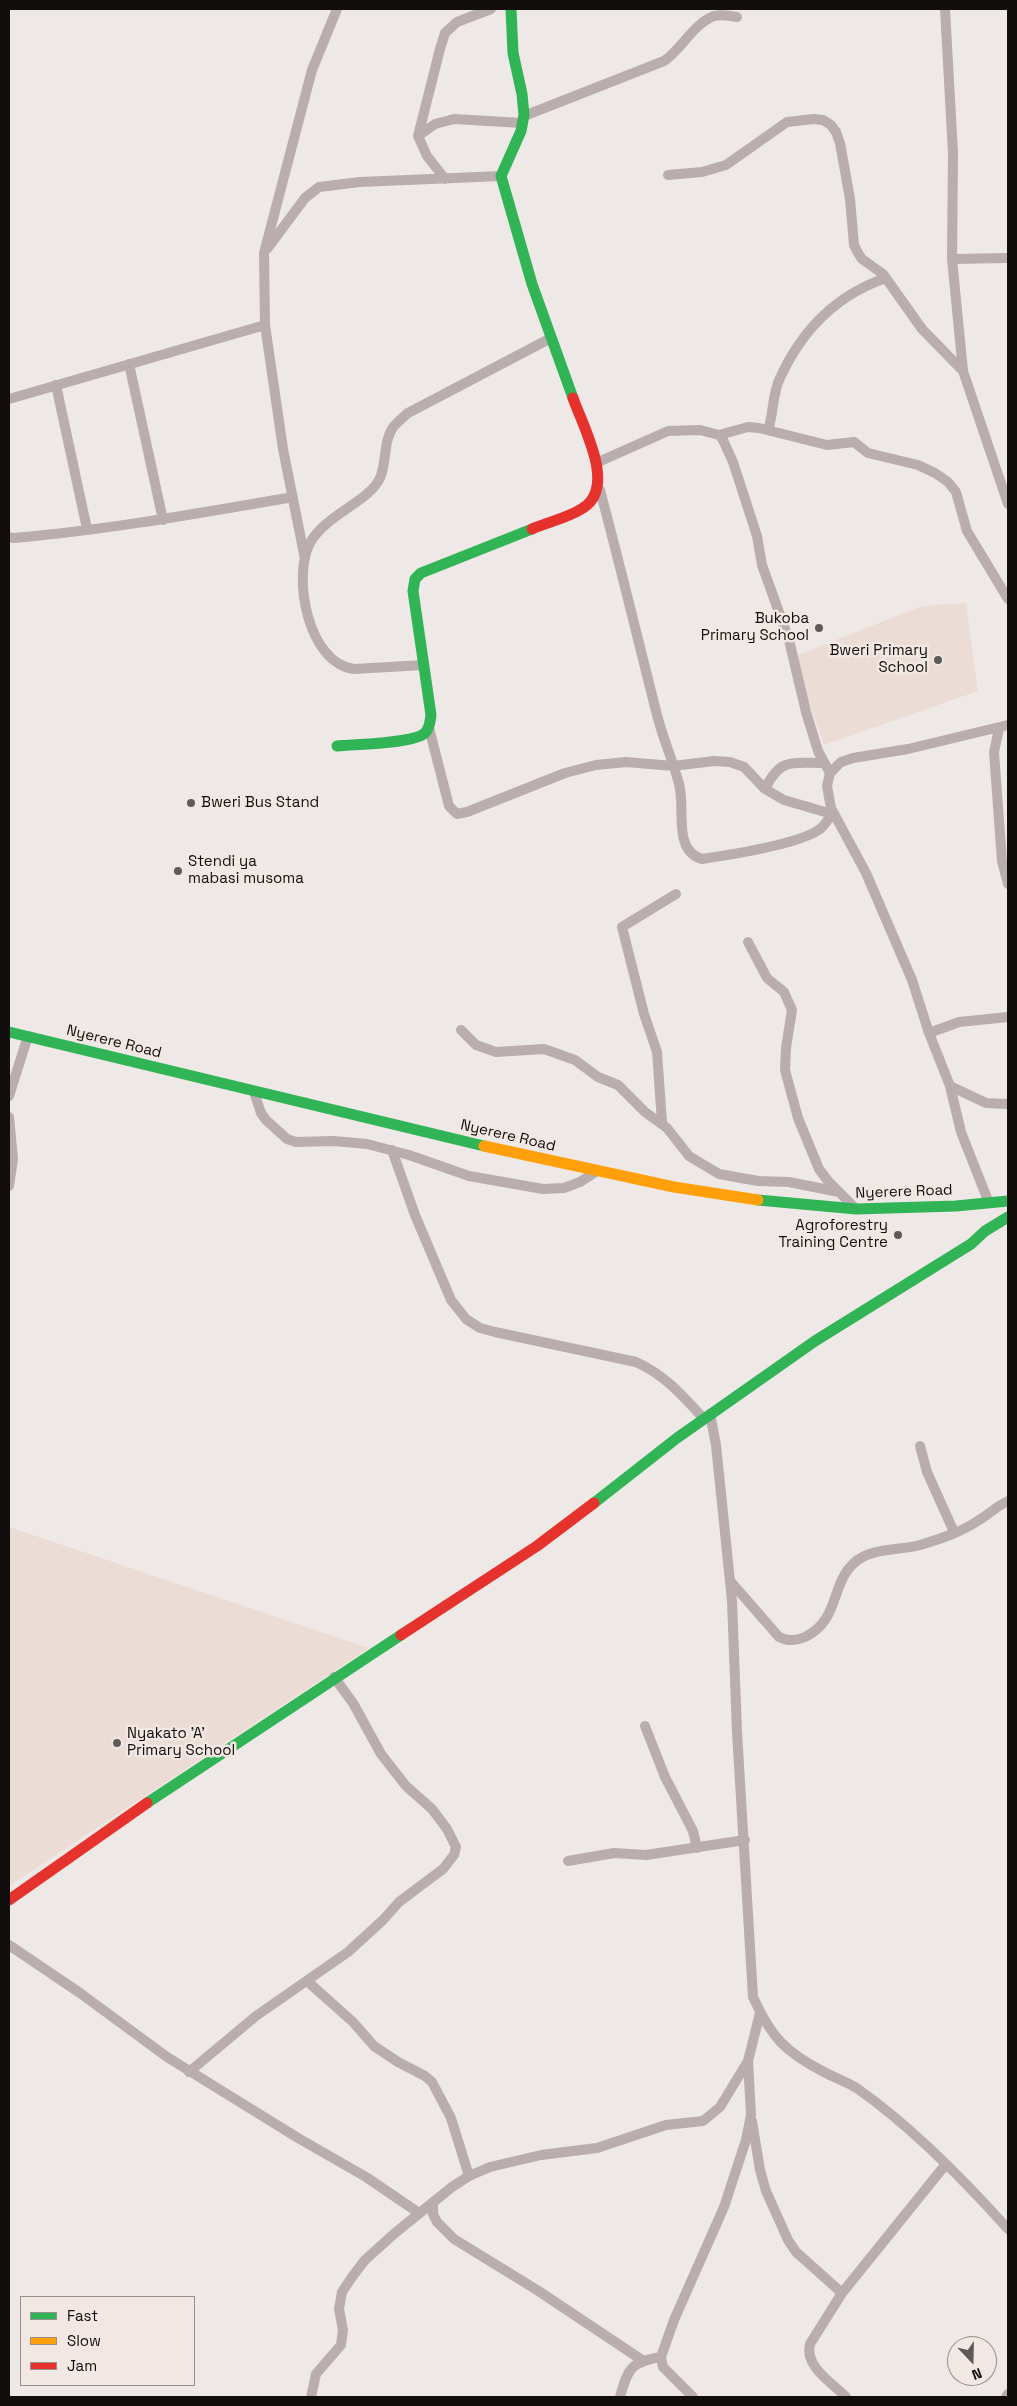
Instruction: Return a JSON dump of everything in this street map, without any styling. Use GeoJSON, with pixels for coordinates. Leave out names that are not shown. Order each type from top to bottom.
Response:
{"type":"FeatureCollection","features":[{"type":"Feature","properties":{"kind":"street"},"geometry":{"type":"LineString","coordinates":[[338,9],[312,70],[264,253],[265,324],[305,559],[304,577],[308,619],[313,635],[331,658],[344,668],[423,665]]}},
{"type":"Feature","properties":{"kind":"street"},"geometry":{"type":"LineString","coordinates":[[445,179],[427,156],[418,136],[445,33],[457,22],[491,9]]}},
{"type":"Feature","properties":{"kind":"street"},"geometry":{"type":"LineString","coordinates":[[511,9],[514,58],[524,103],[524,119],[506,160],[502,176],[518,237],[550,338],[596,463],[600,490],[657,715],[682,796],[683,836],[689,851],[695,857],[702,859],[809,835],[821,828],[832,814]]}},
{"type":"Feature","properties":{"kind":"street"},"geometry":{"type":"LineString","coordinates":[[945,9],[953,153],[952,259],[963,371],[1008,504]]}},
{"type":"Feature","properties":{"kind":"street"},"geometry":{"type":"LineString","coordinates":[[418,136],[435,124],[454,119],[524,119],[664,61],[673,55],[698,28],[714,16],[737,17]]}},
{"type":"Feature","properties":{"kind":"street"},"geometry":{"type":"LineString","coordinates":[[668,175],[702,172],[726,165],[787,122],[799,119],[823,120],[831,125],[840,143],[850,199],[854,245],[862,259],[886,278],[922,329],[963,371]]}},
{"type":"Feature","properties":{"kind":"street"},"geometry":{"type":"LineString","coordinates":[[264,253],[305,198],[319,187],[360,182],[502,176]]}},
{"type":"Feature","properties":{"kind":"street"},"geometry":{"type":"LineString","coordinates":[[952,259],[1008,258]]}},
{"type":"Feature","properties":{"kind":"street"},"geometry":{"type":"LineString","coordinates":[[768,430],[773,416],[775,393],[780,378],[817,322],[845,296],[886,278]]}},
{"type":"Feature","properties":{"kind":"street"},"geometry":{"type":"LineString","coordinates":[[9,399],[265,324]]}},
{"type":"Feature","properties":{"kind":"street"},"geometry":{"type":"LineString","coordinates":[[305,559],[310,543],[321,529],[369,492],[380,479],[393,427],[408,413],[550,338]]}},
{"type":"Feature","properties":{"kind":"street"},"geometry":{"type":"LineString","coordinates":[[129,364],[163,520]]}},
{"type":"Feature","properties":{"kind":"street"},"geometry":{"type":"LineString","coordinates":[[56,385],[87,529]]}},
{"type":"Feature","properties":{"kind":"street"},"geometry":{"type":"LineString","coordinates":[[596,463],[668,431],[693,429],[719,435],[748,427],[768,430],[827,445],[854,442],[868,453],[918,465],[935,472],[948,482],[956,492],[966,531],[1008,599]]}},
{"type":"Feature","properties":{"kind":"street"},"geometry":{"type":"LineString","coordinates":[[719,435],[728,450],[756,536],[762,565],[789,640],[806,712],[823,763],[830,773]]}},
{"type":"Feature","properties":{"kind":"street"},"geometry":{"type":"LineString","coordinates":[[600,490],[592,502],[582,509],[421,573],[415,579],[414,591],[431,715],[429,728],[449,806],[457,814],[467,812],[565,773],[596,765],[626,762],[673,766],[714,761],[730,762],[744,767],[765,789],[784,800],[832,814],[866,873],[912,980],[929,1033],[950,1086],[961,1132],[989,1203]]}},
{"type":"Feature","properties":{"kind":"street"},"geometry":{"type":"LineString","coordinates":[[9,537],[40,536],[163,520],[293,497]]}},
{"type":"Feature","properties":{"kind":"street"},"geometry":{"type":"LineString","coordinates":[[839,825],[831,808],[827,786],[830,773],[841,762],[1004,727]]}},
{"type":"Feature","properties":{"kind":"street"},"geometry":{"type":"LineString","coordinates":[[1004,727],[994,752],[1002,862],[1008,884]]}},
{"type":"Feature","properties":{"kind":"street"},"geometry":{"type":"LineString","coordinates":[[337,746],[423,735],[429,728]]}},
{"type":"Feature","properties":{"kind":"street"},"geometry":{"type":"LineString","coordinates":[[765,789],[773,772],[782,766],[795,763],[823,763]]}},
{"type":"Feature","properties":{"kind":"street"},"geometry":{"type":"LineString","coordinates":[[662,1122],[657,1052],[644,1014],[622,927],[676,894]]}},
{"type":"Feature","properties":{"kind":"street"},"geometry":{"type":"LineString","coordinates":[[748,942],[767,978],[784,992],[789,1001],[792,1016],[786,1048],[787,1083],[798,1118],[819,1169],[856,1209]]}},
{"type":"Feature","properties":{"kind":"street"},"geometry":{"type":"LineString","coordinates":[[929,1033],[959,1022],[1008,1017]]}},
{"type":"Feature","properties":{"kind":"street"},"geometry":{"type":"LineString","coordinates":[[461,1030],[476,1045],[496,1052],[505,1053],[536,1048],[575,1060],[598,1078],[618,1085],[645,1112],[662,1122],[690,1156],[719,1174],[758,1181],[789,1182],[839,1192]]}},
{"type":"Feature","properties":{"kind":"street","name":"Nyerere Road"},"geometry":{"type":"LineString","coordinates":[[9,1032],[254,1092],[597,1171],[746,1198],[856,1209],[1008,1201]]}},
{"type":"Feature","properties":{"kind":"street"},"geometry":{"type":"LineString","coordinates":[[9,1096],[28,1036]]}},
{"type":"Feature","properties":{"kind":"street"},"geometry":{"type":"LineString","coordinates":[[950,1086],[986,1103],[1008,1104]]}},
{"type":"Feature","properties":{"kind":"street"},"geometry":{"type":"LineString","coordinates":[[254,1092],[260,1113],[287,1138],[296,1142],[333,1141],[367,1144],[392,1150],[469,1176],[543,1189],[564,1188],[580,1182],[597,1171]]}},
{"type":"Feature","properties":{"kind":"street"},"geometry":{"type":"LineString","coordinates":[[9,1117],[14,1159],[9,1186]]}},
{"type":"Feature","properties":{"kind":"street"},"geometry":{"type":"LineString","coordinates":[[392,1150],[415,1215],[447,1291],[451,1300],[466,1319],[480,1328],[495,1332],[636,1362],[671,1383],[707,1417],[716,1445],[730,1582],[753,1997],[760,2013],[780,2043],[797,2058],[857,2089],[946,2164],[1008,2229]]}},
{"type":"Feature","properties":{"kind":"street"},"geometry":{"type":"LineString","coordinates":[[9,1900],[119,1820],[334,1677],[537,1546],[707,1417],[815,1341],[971,1244],[985,1231],[1008,1217]]}},
{"type":"Feature","properties":{"kind":"street"},"geometry":{"type":"LineString","coordinates":[[920,1446],[927,1472],[954,1532]]}},
{"type":"Feature","properties":{"kind":"street"},"geometry":{"type":"LineString","coordinates":[[730,1582],[779,1637],[786,1640],[800,1639],[814,1632],[827,1618],[845,1574],[856,1560],[874,1553],[917,1546],[954,1532],[979,1520],[1008,1501]]}},
{"type":"Feature","properties":{"kind":"street"},"geometry":{"type":"LineString","coordinates":[[189,2072],[256,2016],[348,1952],[383,1920],[399,1902],[443,1869],[454,1855],[456,1847],[450,1834],[437,1816],[406,1786],[381,1754],[353,1704],[334,1677]]}},
{"type":"Feature","properties":{"kind":"street"},"geometry":{"type":"LineString","coordinates":[[645,1726],[665,1776],[693,1832],[696,1848]]}},
{"type":"Feature","properties":{"kind":"street"},"geometry":{"type":"LineString","coordinates":[[568,1860],[614,1853],[646,1855],[745,1840]]}},
{"type":"Feature","properties":{"kind":"street"},"geometry":{"type":"LineString","coordinates":[[9,1945],[189,2072],[366,2177],[419,2213]]}},
{"type":"Feature","properties":{"kind":"street"},"geometry":{"type":"LineString","coordinates":[[307,1981],[353,2022],[374,2046],[432,2082],[451,2118],[469,2176]]}},
{"type":"Feature","properties":{"kind":"street"},"geometry":{"type":"LineString","coordinates":[[760,2013],[748,2062],[751,2115],[760,2170],[766,2191],[788,2240],[796,2252],[842,2293]]}},
{"type":"Feature","properties":{"kind":"street"},"geometry":{"type":"LineString","coordinates":[[311,2397],[316,2374],[341,2345],[343,2330],[339,2309],[342,2292],[365,2260],[433,2202],[469,2176],[490,2167],[541,2155],[597,2148],[666,2124],[703,2121],[720,2107],[748,2062]]}},
{"type":"Feature","properties":{"kind":"street"},"geometry":{"type":"LineString","coordinates":[[693,2397],[663,2367],[661,2357],[674,2320],[724,2207],[751,2115]]}},
{"type":"Feature","properties":{"kind":"street"},"geometry":{"type":"LineString","coordinates":[[846,2397],[812,2364],[808,2352],[826,2316],[842,2293],[946,2164]]}},
{"type":"Feature","properties":{"kind":"street"},"geometry":{"type":"LineString","coordinates":[[433,2202],[433,2214],[437,2222],[454,2239],[537,2290],[642,2360]]}},
{"type":"Feature","properties":{"kind":"street"},"geometry":{"type":"LineString","coordinates":[[620,2397],[627,2373],[642,2360],[661,2357]]}},
{"type":"Feature","properties":{"kind":"shaded area","name":"Bweri Primary School"},"geometry":{"type":"Polygon","coordinates":[[[966,603],[978,691],[824,745],[793,657],[922,606],[966,603]]]}},
{"type":"Feature","properties":{"kind":"shaded area","name":"Nyakato 'A' Primary School"},"geometry":{"type":"Polygon","coordinates":[[[9,1527],[369,1648],[9,1886],[9,1527]]]}},
{"type":"Feature","properties":{"kind":"traffic: fast"},"geometry":{"type":"LineString","coordinates":[[511,9],[513,53],[522,94],[524,115],[521,131],[501,176],[532,284],[573,398]]}},
{"type":"Feature","properties":{"kind":"traffic: fast"},"geometry":{"type":"LineString","coordinates":[[337,746],[397,741],[419,737],[427,731],[431,715],[413,591],[415,579],[421,573],[532,529]]}},
{"type":"Feature","properties":{"kind":"traffic: fast"},"geometry":{"type":"LineString","coordinates":[[9,1032],[484,1146]]}},
{"type":"Feature","properties":{"kind":"traffic: fast"},"geometry":{"type":"LineString","coordinates":[[758,1200],[856,1209],[956,1206],[1008,1201]]}},
{"type":"Feature","properties":{"kind":"traffic: fast"},"geometry":{"type":"LineString","coordinates":[[594,1503],[677,1438],[815,1341],[971,1244],[985,1231],[1008,1217]]}},
{"type":"Feature","properties":{"kind":"traffic: fast"},"geometry":{"type":"LineString","coordinates":[[147,1803],[401,1635]]}},
{"type":"Feature","properties":{"kind":"traffic: slow"},"geometry":{"type":"LineString","coordinates":[[484,1146],[674,1187],[758,1200]]}},
{"type":"Feature","properties":{"kind":"traffic: jam"},"geometry":{"type":"LineString","coordinates":[[532,529],[583,508],[593,498],[597,486],[597,472],[590,440],[573,398]]}},
{"type":"Feature","properties":{"kind":"traffic: jam"},"geometry":{"type":"LineString","coordinates":[[401,1635],[537,1546],[594,1503]]}},
{"type":"Feature","properties":{"kind":"traffic: jam"},"geometry":{"type":"LineString","coordinates":[[9,1900],[147,1803]]}},
{"type":"Feature","properties":{"kind":"place","name":"Bukoba Primary School"},"geometry":{"type":"Point","coordinates":[819,628]}},
{"type":"Feature","properties":{"kind":"place","name":"Bweri Primary School"},"geometry":{"type":"Point","coordinates":[938,660]}},
{"type":"Feature","properties":{"kind":"place","name":"Bweri Bus Stand"},"geometry":{"type":"Point","coordinates":[191,803]}},
{"type":"Feature","properties":{"kind":"place","name":"Stendi ya mabasi musoma"},"geometry":{"type":"Point","coordinates":[178,871]}},
{"type":"Feature","properties":{"kind":"place","name":"Agroforestry Training Centre"},"geometry":{"type":"Point","coordinates":[898,1235]}},
{"type":"Feature","properties":{"kind":"place","name":"Nyakato 'A' Primary School"},"geometry":{"type":"Point","coordinates":[117,1743]}}]}
